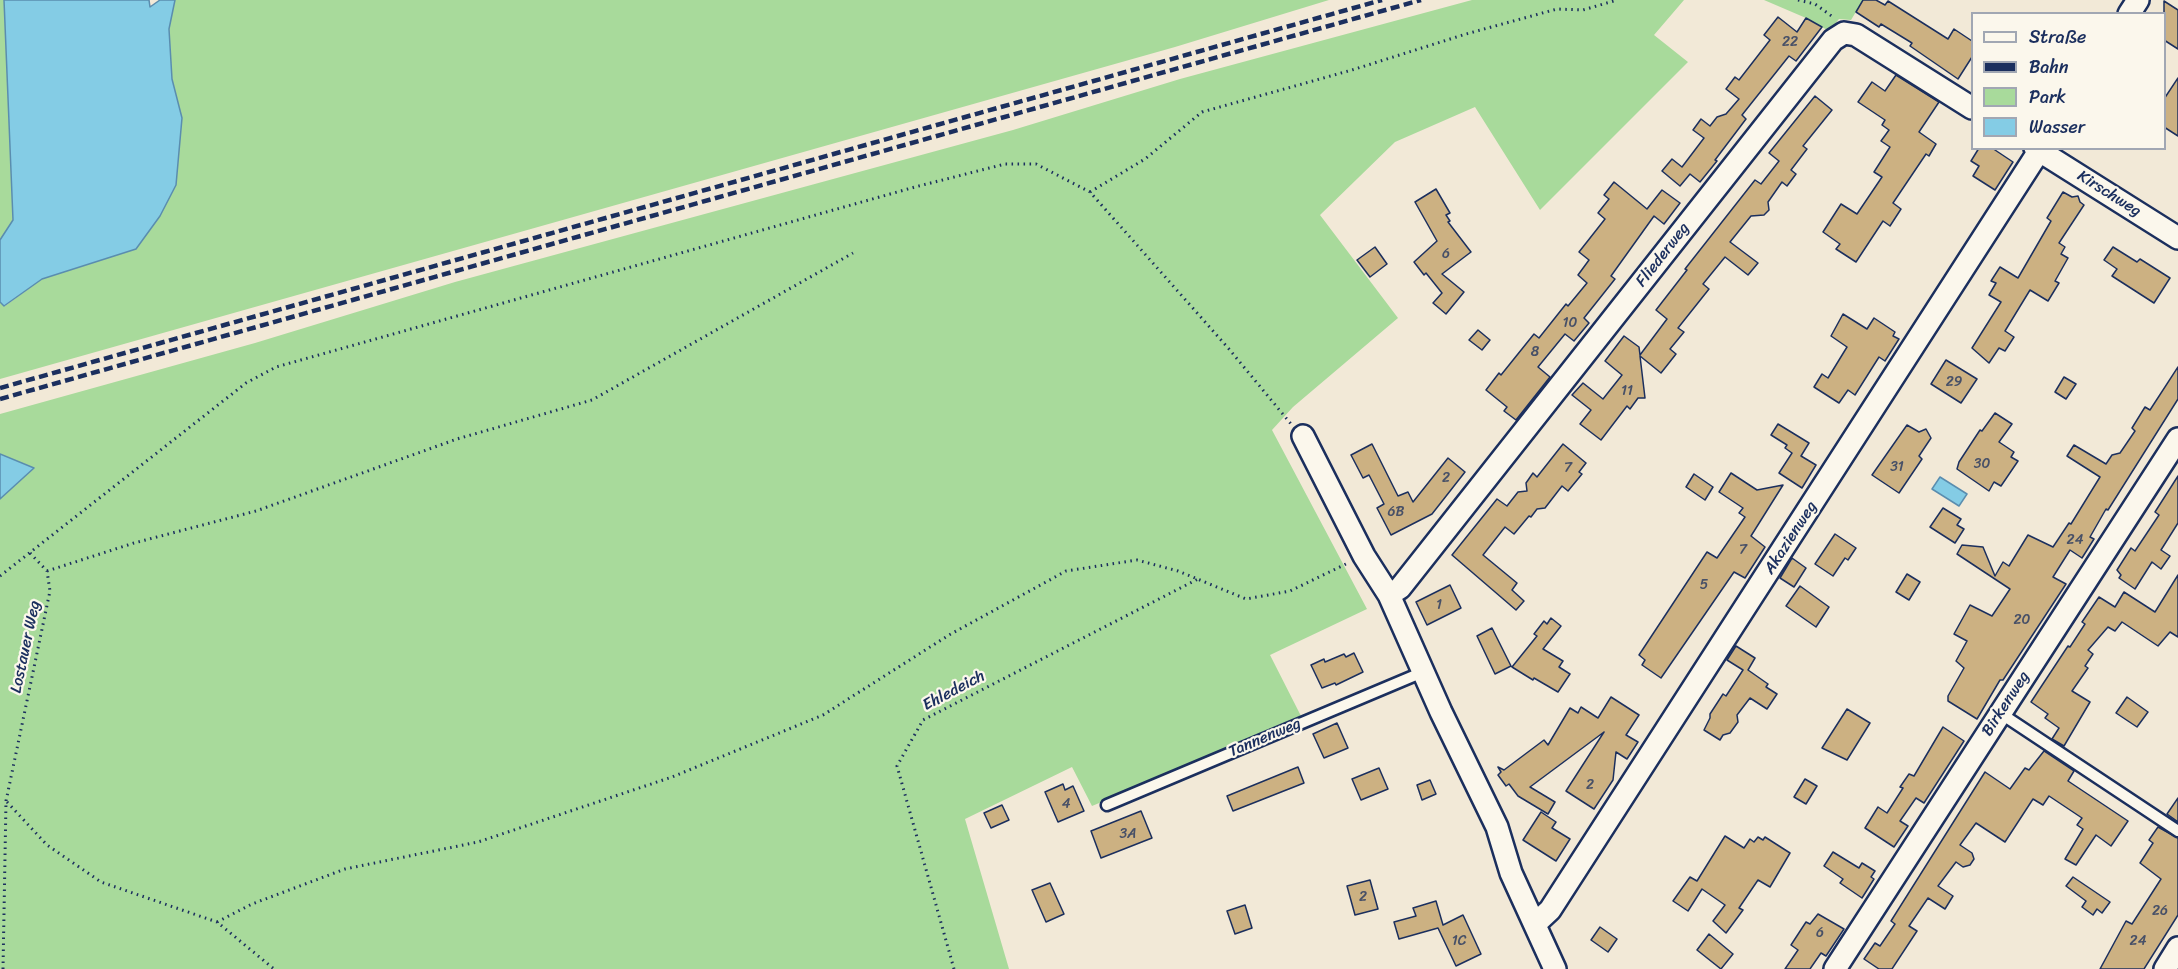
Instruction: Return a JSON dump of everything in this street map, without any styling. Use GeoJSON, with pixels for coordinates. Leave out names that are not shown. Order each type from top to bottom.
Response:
{"type":"FeatureCollection","features":[{"type":"Feature","properties":{"kind":"street","name":"Fliederweg"},"geometry":{"type":"LineString","coordinates":[[1389,596],[1400,588],[1469,502],[1833,40],[1844,33],[1856,34]]}},
{"type":"Feature","properties":{"kind":"street"},"geometry":{"type":"LineString","coordinates":[[1856,34],[1971,107]]}},
{"type":"Feature","properties":{"kind":"street","name":"Akazienweg"},"geometry":{"type":"LineString","coordinates":[[1535,924],[1550,910],[1581,864],[2038,150]]}},
{"type":"Feature","properties":{"kind":"street","name":"Kirschweg"},"geometry":{"type":"LineString","coordinates":[[2041,150],[2178,238]]}},
{"type":"Feature","properties":{"kind":"street"},"geometry":{"type":"LineString","coordinates":[[1303,436],[1364,556],[1389,596],[1497,827],[1511,873],[1555,969]]}},
{"type":"Feature","properties":{"kind":"street","name":"Birkenweg"},"geometry":{"type":"LineString","coordinates":[[1835,969],[2178,439]]}},
{"type":"Feature","properties":{"kind":"street"},"geometry":{"type":"LineString","coordinates":[[2165,969],[2178,948]]}},
{"type":"Feature","properties":{"kind":"lane","name":"Tannenweg"},"geometry":{"type":"LineString","coordinates":[[1107,805],[1423,672]]}},
{"type":"Feature","properties":{"kind":"lane"},"geometry":{"type":"LineString","coordinates":[[2000,713],[2178,831]]}},
{"type":"Feature","properties":{"kind":"path"},"geometry":{"type":"LineString","coordinates":[[1090,192],[1145,159],[1202,112],[1557,9],[1582,10],[1617,0]]}},
{"type":"Feature","properties":{"kind":"path"},"geometry":{"type":"LineString","coordinates":[[1798,0],[1815,4],[1856,34]]}},
{"type":"Feature","properties":{"kind":"path"},"geometry":{"type":"LineString","coordinates":[[0,576],[246,383],[276,368],[915,187],[1005,164],[1036,164],[1090,192],[1303,436]]}},
{"type":"Feature","properties":{"kind":"path"},"geometry":{"type":"LineString","coordinates":[[30,553],[47,571],[134,543],[256,511],[457,439],[592,400],[853,253]]}},
{"type":"Feature","properties":{"kind":"path"},"geometry":{"type":"LineString","coordinates":[[217,922],[252,904],[345,869],[478,842],[672,777],[823,715],[949,635],[1066,571],[1137,560],[1178,571],[1246,599],[1290,591],[1364,556]]}},
{"type":"Feature","properties":{"kind":"path","name":"Lostauer Weg"},"geometry":{"type":"LineString","coordinates":[[3,969],[6,801],[50,591],[47,571]]}},
{"type":"Feature","properties":{"kind":"path","name":"Ehledeich"},"geometry":{"type":"LineString","coordinates":[[954,969],[897,766],[923,720],[1198,579]]}},
{"type":"Feature","properties":{"kind":"path"},"geometry":{"type":"LineString","coordinates":[[6,801],[47,845],[101,882],[217,922],[274,969]]}},
{"type":"Feature","properties":{"kind":"green space"},"geometry":{"type":"Polygon","coordinates":[[[0,0],[4,0],[13,220],[0,240],[0,0]]]}},
{"type":"Feature","properties":{"kind":"green space"},"geometry":{"type":"Polygon","coordinates":[[[175,0],[1329,0],[1175,47],[0,379],[0,302],[5,306],[42,279],[136,249],[182,118],[172,79],[169,29],[175,0]]]}},
{"type":"Feature","properties":{"kind":"green space"},"geometry":{"type":"Polygon","coordinates":[[[1472,0],[1684,0],[1654,35],[1688,62],[1540,210],[1475,107],[1395,142],[1320,215],[1398,318],[1293,407],[1272,430],[1367,609],[1270,655],[1302,718],[1092,806],[1072,767],[965,819],[1009,969],[0,969],[0,499],[34,468],[0,454],[0,414],[255,343],[455,282],[1013,130],[1180,79],[1472,0]]]}},
{"type":"Feature","properties":{"kind":"green space"},"geometry":{"type":"Polygon","coordinates":[[[1764,0],[1863,0],[1851,20],[1839,19],[1829,31],[1806,18],[1764,0]]]}},
{"type":"Feature","properties":{"kind":"water"},"geometry":{"type":"Polygon","coordinates":[[[4,0],[149,0],[150,7],[160,0],[175,0],[169,29],[172,79],[182,118],[176,185],[160,216],[136,249],[42,279],[4,306],[0,302],[0,240],[13,220],[4,0]]]}},
{"type":"Feature","properties":{"kind":"water"},"geometry":{"type":"Polygon","coordinates":[[[0,454],[34,468],[0,499],[0,454]]]}},
{"type":"Feature","properties":{"kind":"water"},"geometry":{"type":"Polygon","coordinates":[[[1940,477],[1967,494],[1959,506],[1932,489],[1940,477]]]}},
{"type":"Feature","properties":{"kind":"building"},"geometry":{"type":"Polygon","coordinates":[[[1863,0],[1876,0],[1885,5],[1888,1],[1948,39],[1954,29],[1971,40],[1971,59],[1958,79],[1910,46],[1912,43],[1881,24],[1879,27],[1856,12],[1863,0]]]}},
{"type":"Feature","properties":{"kind":"building"},"geometry":{"type":"Polygon","coordinates":[[[2164,1],[2178,10],[2178,49],[2166,41],[2166,12],[2164,12],[2164,1]]]}},
{"type":"Feature","properties":{"kind":"building"},"geometry":{"type":"Polygon","coordinates":[[[1778,17],[1797,32],[1806,18],[1822,27],[1796,61],[1789,56],[1742,115],[1746,119],[1700,182],[1690,174],[1680,186],[1662,171],[1672,159],[1682,167],[1704,138],[1693,130],[1701,119],[1710,126],[1717,117],[1726,114],[1739,99],[1726,89],[1735,77],[1739,80],[1770,40],[1764,35],[1778,17]]]}},
{"type":"Feature","properties":{"kind":"building"},"geometry":{"type":"Polygon","coordinates":[[[1896,75],[1939,102],[1919,132],[1936,144],[1929,156],[1926,154],[1893,203],[1901,209],[1890,226],[1883,221],[1856,262],[1836,249],[1840,244],[1823,232],[1841,204],[1857,214],[1882,177],[1874,172],[1890,147],[1881,141],[1889,130],[1882,125],[1885,120],[1858,102],[1872,82],[1885,91],[1896,75]]]}},
{"type":"Feature","properties":{"kind":"building"},"geometry":{"type":"Polygon","coordinates":[[[2178,78],[2178,136],[2166,128],[2166,96],[2178,78]]]}},
{"type":"Feature","properties":{"kind":"building"},"geometry":{"type":"Polygon","coordinates":[[[1815,96],[1832,110],[1803,146],[1807,149],[1791,170],[1796,174],[1787,186],[1782,182],[1768,202],[1769,210],[1764,215],[1751,216],[1730,242],[1758,263],[1748,275],[1725,257],[1703,284],[1709,289],[1678,328],[1684,332],[1670,349],[1676,354],[1661,373],[1640,356],[1645,398],[1638,398],[1630,409],[1627,406],[1601,440],[1580,424],[1591,410],[1572,395],[1583,383],[1603,399],[1622,375],[1605,361],[1624,336],[1639,347],[1640,355],[1667,319],[1656,310],[1755,180],[1761,184],[1779,161],[1769,153],[1815,96]]]}},
{"type":"Feature","properties":{"kind":"building"},"geometry":{"type":"Polygon","coordinates":[[[1978,150],[1995,150],[2013,162],[1995,190],[1973,176],[1979,166],[1971,161],[1978,150]]]}},
{"type":"Feature","properties":{"kind":"building"},"geometry":{"type":"Polygon","coordinates":[[[1614,182],[1647,209],[1662,190],[1680,203],[1664,224],[1654,216],[1611,276],[1615,279],[1584,318],[1589,323],[1574,341],[1565,334],[1538,367],[1550,377],[1516,420],[1504,411],[1507,407],[1486,390],[1534,334],[1539,338],[1566,304],[1568,306],[1587,283],[1578,275],[1589,260],[1579,252],[1605,219],[1598,213],[1609,199],[1604,195],[1614,182]]]}},
{"type":"Feature","properties":{"kind":"building"},"geometry":{"type":"Polygon","coordinates":[[[1436,189],[1450,213],[1446,215],[1450,221],[1448,222],[1471,252],[1442,274],[1464,292],[1446,314],[1433,303],[1442,293],[1414,262],[1437,241],[1415,202],[1436,189]]]}},
{"type":"Feature","properties":{"kind":"building"},"geometry":{"type":"Polygon","coordinates":[[[2063,192],[2072,197],[2078,196],[2084,205],[2059,243],[2065,247],[2061,254],[2068,258],[2055,281],[2059,283],[2048,301],[2030,290],[2005,331],[2014,337],[2005,351],[1999,348],[1989,363],[1972,348],[2001,302],[1989,295],[1996,283],[1991,281],[2000,267],[2018,278],[2051,221],[2047,218],[2063,192]]]}},
{"type":"Feature","properties":{"kind":"building"},"geometry":{"type":"Polygon","coordinates":[[[1375,247],[1387,264],[1370,277],[1357,260],[1375,247]]]}},
{"type":"Feature","properties":{"kind":"building"},"geometry":{"type":"Polygon","coordinates":[[[2113,247],[2137,262],[2140,259],[2170,278],[2154,303],[2112,276],[2117,269],[2104,260],[2113,247]]]}},
{"type":"Feature","properties":{"kind":"building"},"geometry":{"type":"Polygon","coordinates":[[[1843,314],[1867,329],[1874,318],[1895,332],[1893,336],[1899,339],[1885,361],[1879,357],[1855,395],[1848,390],[1839,403],[1814,387],[1822,374],[1828,378],[1847,347],[1831,336],[1843,314]]]}},
{"type":"Feature","properties":{"kind":"building"},"geometry":{"type":"Polygon","coordinates":[[[1478,330],[1490,340],[1482,350],[1469,340],[1478,330]]]}},
{"type":"Feature","properties":{"kind":"building"},"geometry":{"type":"Polygon","coordinates":[[[1946,360],[1977,379],[1961,403],[1931,384],[1946,360]]]}},
{"type":"Feature","properties":{"kind":"building"},"geometry":{"type":"Polygon","coordinates":[[[2178,367],[2178,399],[2108,510],[2106,509],[2090,537],[2094,539],[2082,558],[2070,550],[2053,577],[2066,584],[2003,680],[2000,680],[1977,719],[1948,701],[1948,696],[1964,668],[1956,661],[1967,641],[1954,634],[1970,605],[1992,616],[2010,589],[1957,554],[1962,545],[1983,547],[1995,576],[2003,562],[2009,566],[2028,535],[2053,547],[2069,523],[2071,524],[2100,477],[2067,456],[2074,445],[2106,464],[2112,455],[2120,453],[2135,431],[2132,428],[2145,407],[2150,410],[2178,367]]]}},
{"type":"Feature","properties":{"kind":"building"},"geometry":{"type":"Polygon","coordinates":[[[2064,377],[2076,384],[2066,399],[2055,392],[2064,377]]]}},
{"type":"Feature","properties":{"kind":"building"},"geometry":{"type":"Polygon","coordinates":[[[1995,413],[2012,424],[1999,442],[2014,452],[2011,457],[2018,461],[2001,486],[1994,482],[1989,491],[1957,469],[1959,462],[1980,430],[1982,431],[1995,413]]]}},
{"type":"Feature","properties":{"kind":"building"},"geometry":{"type":"Polygon","coordinates":[[[1778,424],[1809,443],[1801,456],[1816,465],[1802,488],[1779,473],[1792,453],[1785,448],[1787,445],[1771,435],[1778,424]]]}},
{"type":"Feature","properties":{"kind":"building"},"geometry":{"type":"Polygon","coordinates":[[[1907,425],[1919,432],[1926,429],[1931,438],[1919,456],[1922,459],[1899,493],[1872,475],[1907,425]]]}},
{"type":"Feature","properties":{"kind":"building"},"geometry":{"type":"Polygon","coordinates":[[[1372,444],[1398,496],[1408,492],[1413,502],[1448,458],[1465,472],[1432,514],[1391,535],[1377,508],[1384,504],[1369,475],[1363,478],[1351,455],[1372,444]]]}},
{"type":"Feature","properties":{"kind":"building"},"geometry":{"type":"Polygon","coordinates":[[[1563,444],[1586,463],[1579,472],[1582,474],[1568,491],[1562,486],[1545,508],[1537,509],[1514,534],[1505,527],[1483,555],[1517,583],[1512,590],[1524,601],[1516,610],[1452,555],[1497,499],[1507,506],[1518,492],[1527,491],[1526,483],[1533,473],[1537,477],[1563,444]]]}},
{"type":"Feature","properties":{"kind":"building"},"geometry":{"type":"Polygon","coordinates":[[[1731,473],[1757,490],[1783,485],[1751,536],[1765,547],[1745,578],[1734,572],[1661,678],[1642,665],[1645,660],[1639,655],[1707,552],[1717,558],[1745,517],[1739,513],[1743,508],[1719,492],[1731,473]]]}},
{"type":"Feature","properties":{"kind":"building"},"geometry":{"type":"Polygon","coordinates":[[[1694,474],[1713,487],[1705,500],[1686,487],[1694,474]]]}},
{"type":"Feature","properties":{"kind":"building"},"geometry":{"type":"Polygon","coordinates":[[[2178,476],[2178,523],[2161,550],[2170,556],[2161,569],[2152,562],[2135,589],[2119,578],[2121,575],[2117,570],[2131,548],[2135,551],[2159,515],[2155,512],[2178,476]]]}},
{"type":"Feature","properties":{"kind":"building"},"geometry":{"type":"Polygon","coordinates":[[[1943,508],[1961,519],[1957,525],[1964,529],[1955,543],[1930,527],[1943,508]]]}},
{"type":"Feature","properties":{"kind":"building"},"geometry":{"type":"Polygon","coordinates":[[[1835,534],[1856,548],[1848,560],[1845,558],[1833,576],[1815,564],[1835,534]]]}},
{"type":"Feature","properties":{"kind":"building"},"geometry":{"type":"Polygon","coordinates":[[[1792,558],[1806,568],[1794,587],[1780,578],[1792,558]]]}},
{"type":"Feature","properties":{"kind":"building"},"geometry":{"type":"Polygon","coordinates":[[[1907,574],[1920,582],[1909,600],[1896,592],[1907,574]]]}},
{"type":"Feature","properties":{"kind":"building"},"geometry":{"type":"Polygon","coordinates":[[[2178,575],[2178,637],[2170,632],[2158,646],[2122,622],[2115,631],[2108,627],[2088,650],[2093,654],[2085,666],[2088,668],[2072,691],[2090,702],[2064,746],[2052,739],[2059,728],[2045,718],[2048,714],[2031,702],[2085,624],[2082,622],[2099,597],[2115,607],[2124,592],[2155,612],[2178,575]]]}},
{"type":"Feature","properties":{"kind":"building"},"geometry":{"type":"Polygon","coordinates":[[[1450,585],[1461,608],[1427,625],[1416,602],[1450,585]]]}},
{"type":"Feature","properties":{"kind":"building"},"geometry":{"type":"Polygon","coordinates":[[[1800,586],[1829,607],[1816,627],[1786,606],[1800,586]]]}},
{"type":"Feature","properties":{"kind":"building"},"geometry":{"type":"Polygon","coordinates":[[[1551,618],[1561,626],[1543,649],[1563,661],[1559,667],[1570,674],[1558,692],[1512,667],[1537,636],[1534,634],[1544,621],[1547,624],[1551,618]]]}},
{"type":"Feature","properties":{"kind":"building"},"geometry":{"type":"Polygon","coordinates":[[[1492,628],[1511,666],[1495,674],[1477,636],[1492,628]]]}},
{"type":"Feature","properties":{"kind":"building"},"geometry":{"type":"Polygon","coordinates":[[[1736,646],[1755,658],[1748,670],[1768,684],[1766,687],[1777,694],[1767,709],[1750,698],[1737,715],[1738,722],[1730,733],[1723,735],[1720,740],[1704,730],[1710,714],[1723,694],[1726,696],[1743,670],[1727,660],[1736,646]]]}},
{"type":"Feature","properties":{"kind":"building"},"geometry":{"type":"Polygon","coordinates":[[[1354,653],[1363,672],[1336,685],[1335,683],[1322,688],[1311,665],[1324,659],[1325,662],[1344,654],[1346,657],[1354,653]]]}},
{"type":"Feature","properties":{"kind":"building"},"geometry":{"type":"Polygon","coordinates":[[[1611,697],[1639,715],[1626,735],[1638,742],[1627,759],[1616,752],[1613,780],[1594,809],[1566,791],[1604,732],[1530,787],[1555,802],[1548,814],[1518,796],[1509,784],[1506,786],[1498,775],[1501,772],[1498,767],[1504,770],[1544,740],[1548,745],[1570,708],[1578,713],[1581,707],[1598,718],[1611,697]]]}},
{"type":"Feature","properties":{"kind":"building"},"geometry":{"type":"Polygon","coordinates":[[[2127,697],[2148,712],[2137,727],[2116,713],[2127,697]]]}},
{"type":"Feature","properties":{"kind":"building"},"geometry":{"type":"Polygon","coordinates":[[[1847,709],[1870,723],[1847,760],[1822,748],[1847,709]]]}},
{"type":"Feature","properties":{"kind":"building"},"geometry":{"type":"Polygon","coordinates":[[[1337,723],[1348,748],[1324,758],[1313,734],[1337,723]]]}},
{"type":"Feature","properties":{"kind":"building"},"geometry":{"type":"Polygon","coordinates":[[[1943,727],[1964,741],[1924,803],[1916,798],[1900,821],[1908,826],[1894,847],[1865,828],[1878,807],[1887,813],[1903,788],[1900,787],[1909,774],[1914,776],[1943,727]]]}},
{"type":"Feature","properties":{"kind":"building"},"geometry":{"type":"Polygon","coordinates":[[[2044,751],[2074,771],[2068,781],[2128,821],[2111,846],[2096,835],[2076,865],[2065,859],[2083,829],[2077,825],[2082,818],[2049,796],[2043,805],[2033,799],[2005,842],[1976,823],[1960,845],[1972,853],[1974,859],[1970,865],[1963,867],[1956,862],[1938,886],[1953,896],[1945,909],[1928,898],[1909,926],[1917,931],[1892,969],[1879,969],[1864,959],[1875,943],[1880,946],[1895,924],[1891,921],[1985,772],[2010,789],[2025,768],[2029,770],[2044,751]]]}},
{"type":"Feature","properties":{"kind":"building"},"geometry":{"type":"Polygon","coordinates":[[[1298,767],[1304,783],[1233,811],[1227,796],[1298,767]]]}},
{"type":"Feature","properties":{"kind":"building"},"geometry":{"type":"Polygon","coordinates":[[[1379,768],[1388,789],[1361,800],[1352,779],[1379,768]]]}},
{"type":"Feature","properties":{"kind":"building"},"geometry":{"type":"Polygon","coordinates":[[[1805,779],[1817,786],[1806,804],[1794,797],[1805,779]]]}},
{"type":"Feature","properties":{"kind":"building"},"geometry":{"type":"Polygon","coordinates":[[[1430,780],[1436,794],[1422,800],[1417,785],[1430,780]]]}},
{"type":"Feature","properties":{"kind":"building"},"geometry":{"type":"Polygon","coordinates":[[[1063,784],[1065,790],[1073,786],[1084,811],[1058,822],[1045,792],[1063,784]]]}},
{"type":"Feature","properties":{"kind":"building"},"geometry":{"type":"Polygon","coordinates":[[[2178,798],[2178,822],[2167,814],[2178,798]]]}},
{"type":"Feature","properties":{"kind":"building"},"geometry":{"type":"Polygon","coordinates":[[[1002,805],[1009,820],[991,828],[984,813],[1002,805]]]}},
{"type":"Feature","properties":{"kind":"building"},"geometry":{"type":"Polygon","coordinates":[[[1141,811],[1152,838],[1101,858],[1091,831],[1141,811]]]}},
{"type":"Feature","properties":{"kind":"building"},"geometry":{"type":"Polygon","coordinates":[[[1541,812],[1556,822],[1552,828],[1570,839],[1556,861],[1523,840],[1541,812]]]}},
{"type":"Feature","properties":{"kind":"building"},"geometry":{"type":"Polygon","coordinates":[[[2158,827],[2178,838],[2178,915],[2144,969],[2100,969],[2126,921],[2132,924],[2161,879],[2140,863],[2153,843],[2149,840],[2158,827]]]}},
{"type":"Feature","properties":{"kind":"building"},"geometry":{"type":"Polygon","coordinates":[[[1725,836],[1744,848],[1750,839],[1754,842],[1758,837],[1763,840],[1765,837],[1790,853],[1770,887],[1758,880],[1739,908],[1743,910],[1726,933],[1713,921],[1725,905],[1702,889],[1688,911],[1673,901],[1690,877],[1697,881],[1725,836]]]}},
{"type":"Feature","properties":{"kind":"building"},"geometry":{"type":"Polygon","coordinates":[[[1833,852],[1859,868],[1862,863],[1875,871],[1871,877],[1874,879],[1862,898],[1840,883],[1843,879],[1824,866],[1833,852]]]}},
{"type":"Feature","properties":{"kind":"building"},"geometry":{"type":"Polygon","coordinates":[[[2073,877],[2110,902],[2102,913],[2097,909],[2093,915],[2082,907],[2086,901],[2066,886],[2073,877]]]}},
{"type":"Feature","properties":{"kind":"building"},"geometry":{"type":"Polygon","coordinates":[[[1370,880],[1378,909],[1355,915],[1347,886],[1370,880]]]}},
{"type":"Feature","properties":{"kind":"building"},"geometry":{"type":"Polygon","coordinates":[[[1050,883],[1064,914],[1046,922],[1032,890],[1050,883]]]}},
{"type":"Feature","properties":{"kind":"building"},"geometry":{"type":"Polygon","coordinates":[[[1436,901],[1443,925],[1463,915],[1481,954],[1456,966],[1438,928],[1399,939],[1394,922],[1416,916],[1413,908],[1436,901]]]}},
{"type":"Feature","properties":{"kind":"building"},"geometry":{"type":"Polygon","coordinates":[[[1245,905],[1252,928],[1235,934],[1227,911],[1245,905]]]}},
{"type":"Feature","properties":{"kind":"building"},"geometry":{"type":"Polygon","coordinates":[[[1818,914],[1844,929],[1826,956],[1821,953],[1810,969],[1785,969],[1798,950],[1791,945],[1806,922],[1810,924],[1818,914]]]}},
{"type":"Feature","properties":{"kind":"building"},"geometry":{"type":"Polygon","coordinates":[[[1600,927],[1617,939],[1608,952],[1591,940],[1600,927]]]}},
{"type":"Feature","properties":{"kind":"building"},"geometry":{"type":"Polygon","coordinates":[[[1709,934],[1733,954],[1721,969],[1697,950],[1709,934]]]}},
{"type":"Feature","properties":{"kind":"railway"},"geometry":{"type":"LineString","coordinates":[[0,388],[1382,0]]}},
{"type":"Feature","properties":{"kind":"railway"},"geometry":{"type":"LineString","coordinates":[[0,399],[1421,0]]}}]}
